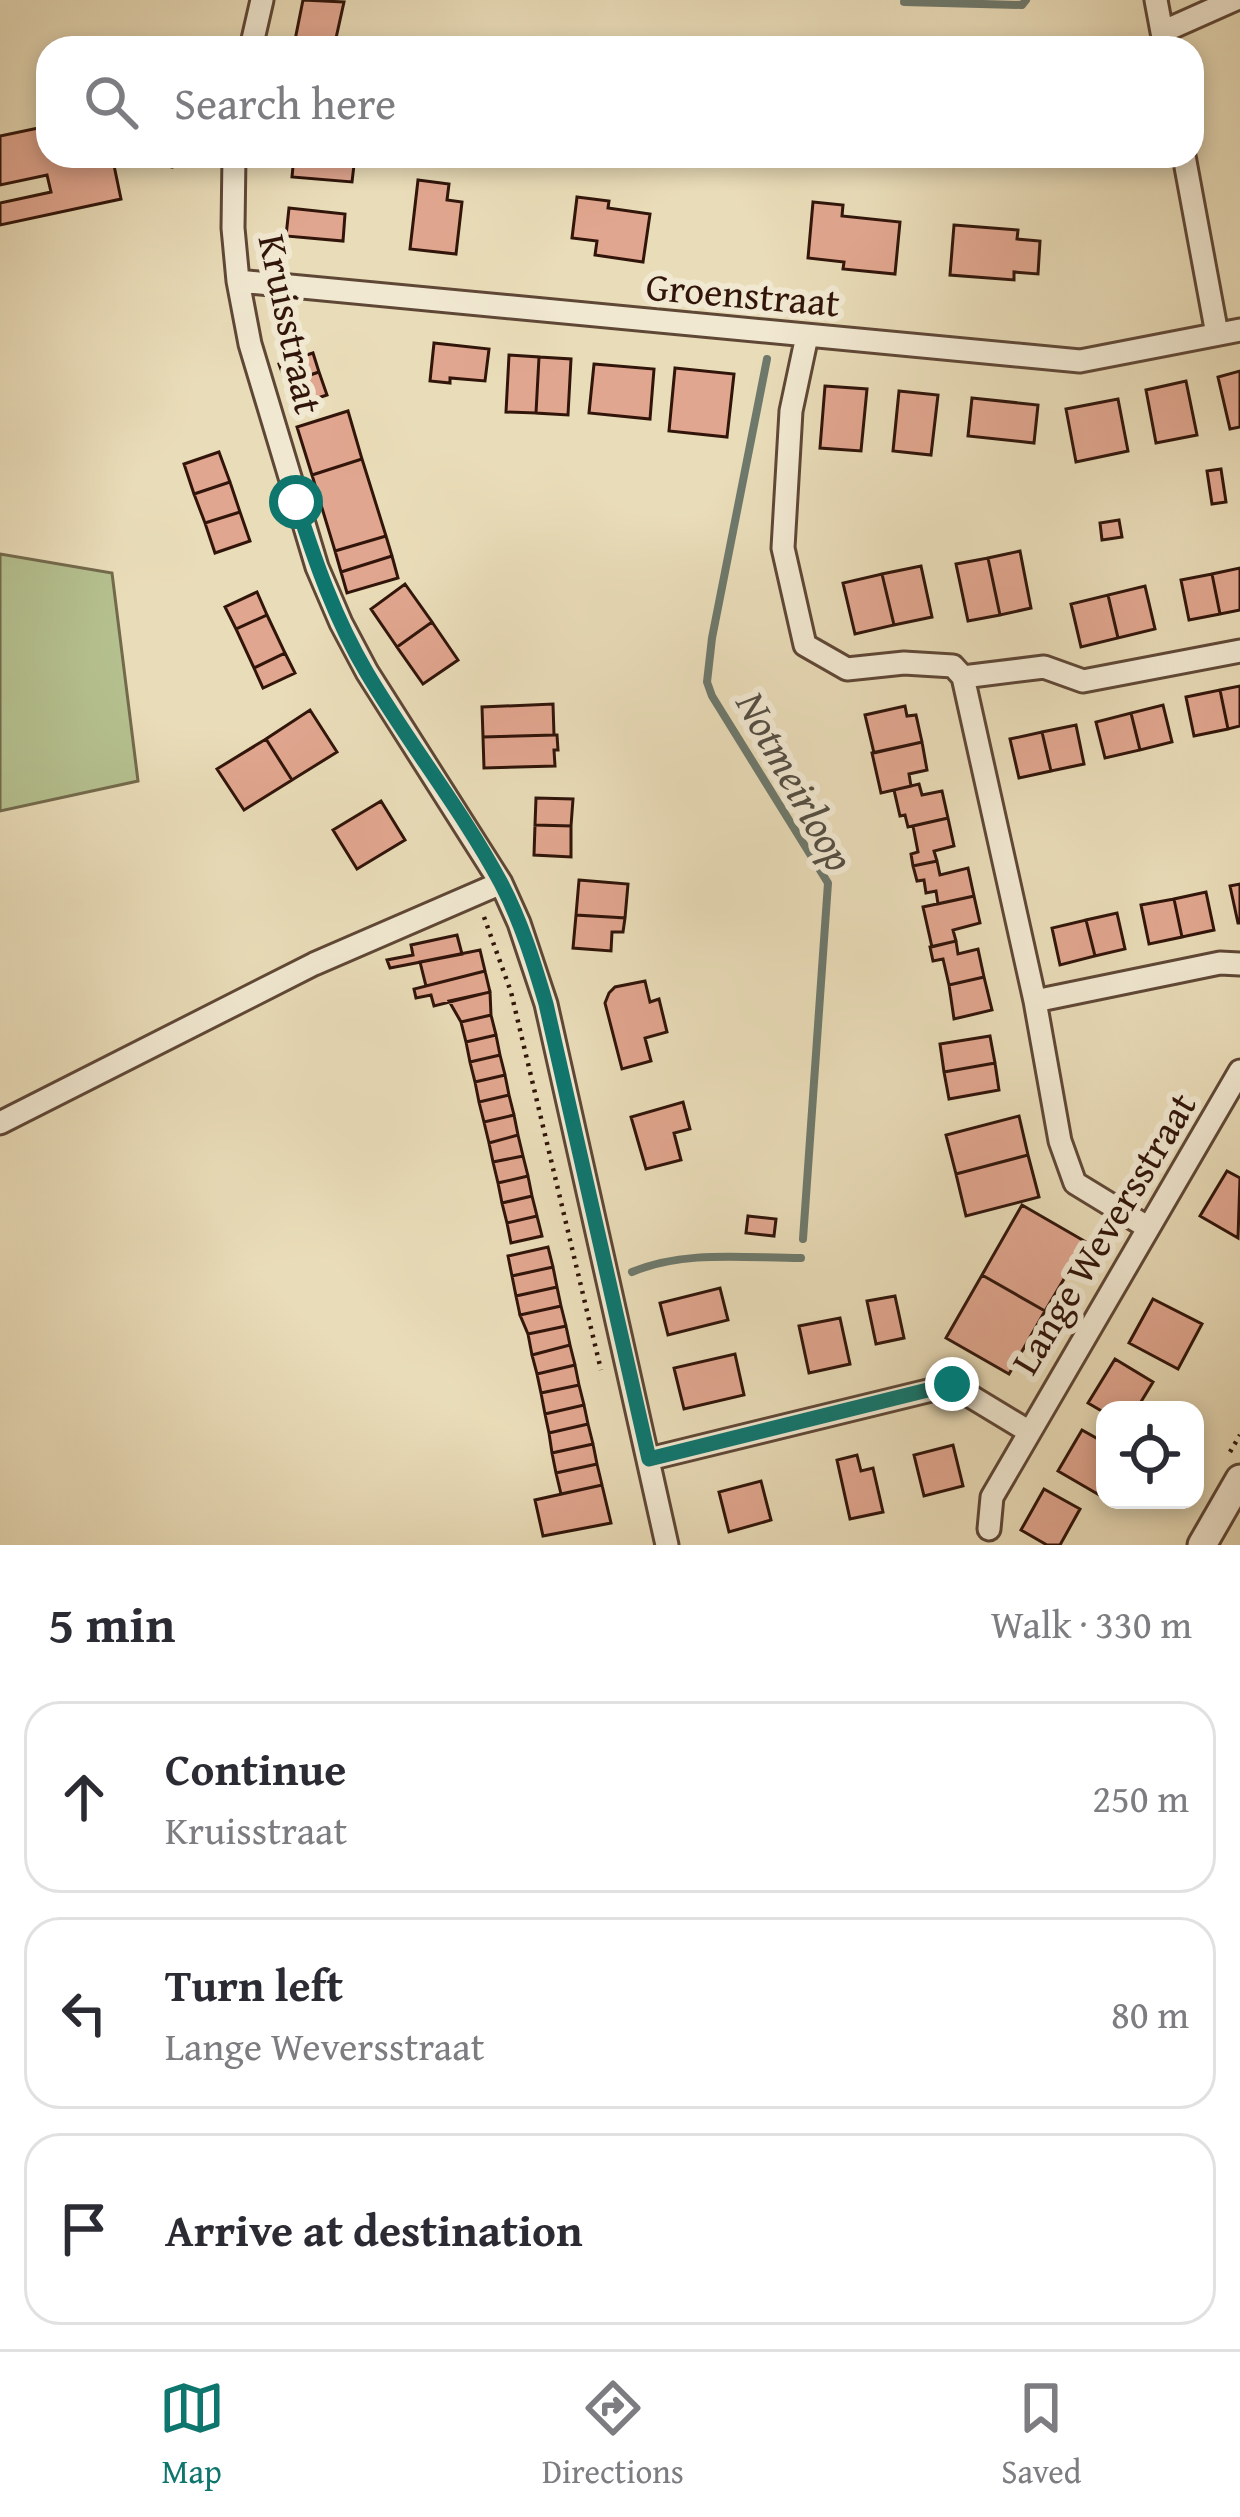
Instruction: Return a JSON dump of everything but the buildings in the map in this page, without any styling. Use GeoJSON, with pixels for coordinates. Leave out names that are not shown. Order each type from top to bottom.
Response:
{"type":"FeatureCollection","features":[{"type":"Feature","properties":{"kind":"street"},"geometry":{"type":"LineString","coordinates":[[254,36],[262,0]]}},
{"type":"Feature","properties":{"kind":"street"},"geometry":{"type":"LineString","coordinates":[[1156,0],[1162,36]]}},
{"type":"Feature","properties":{"kind":"street"},"geometry":{"type":"LineString","coordinates":[[1170,36],[1234,0]]}},
{"type":"Feature","properties":{"kind":"street","name":"Kruisstraat"},"geometry":{"type":"LineString","coordinates":[[234,168],[233,228],[250,344],[317,566],[367,672],[501,883],[532,956],[667,1545]]}},
{"type":"Feature","properties":{"kind":"street"},"geometry":{"type":"LineString","coordinates":[[1186,168],[1216,334]]}},
{"type":"Feature","properties":{"kind":"street","name":"Groenstraat"},"geometry":{"type":"LineString","coordinates":[[238,280],[1080,361],[1240,330]]}},
{"type":"Feature","properties":{"kind":"street"},"geometry":{"type":"LineString","coordinates":[[807,336],[791,411],[783,548],[805,645],[847,669],[904,663],[953,666],[963,677],[1035,1000],[1060,1141],[1075,1183],[1147,1227]]}},
{"type":"Feature","properties":{"kind":"street"},"geometry":{"type":"LineString","coordinates":[[963,677],[1045,667],[1083,681],[1240,651]]}},
{"type":"Feature","properties":{"kind":"street"},"geometry":{"type":"LineString","coordinates":[[0,1124],[314,964],[501,883]]}},
{"type":"Feature","properties":{"kind":"street"},"geometry":{"type":"LineString","coordinates":[[1035,1000],[1220,963],[1240,964]]}},
{"type":"Feature","properties":{"kind":"street","name":"Lange Weversstraat"},"geometry":{"type":"LineString","coordinates":[[989,1529],[992,1497],[1028,1431],[1240,1071]]}},
{"type":"Feature","properties":{"kind":"street","name":"Lange Weversstraat"},"geometry":{"type":"LineString","coordinates":[[649,1459],[952,1384],[1028,1431]]}},
{"type":"Feature","properties":{"kind":"street"},"geometry":{"type":"LineString","coordinates":[[1202,1545],[1240,1479]]}},
{"type":"Feature","properties":{"kind":"path"},"geometry":{"type":"LineString","coordinates":[[475,897],[511,992],[603,1382]]}},
{"type":"Feature","properties":{"kind":"green space"},"geometry":{"type":"Polygon","coordinates":[[[0,554],[112,573],[138,781],[0,811],[0,554]]]}},
{"type":"Feature","properties":{"kind":"waterway","name":"Notmeirloop"},"geometry":{"type":"LineString","coordinates":[[904,2],[1022,5],[1026,0]]}},
{"type":"Feature","properties":{"kind":"waterway","name":"Notmeirloop"},"geometry":{"type":"LineString","coordinates":[[767,359],[707,682],[828,883],[803,1239]]}},
{"type":"Feature","properties":{"kind":"waterway","name":"Notmeirloop"},"geometry":{"type":"LineString","coordinates":[[632,1272],[694,1258],[801,1258]]}},
{"type":"Feature","properties":{"kind":"route"},"geometry":{"type":"LineString","coordinates":[[296,502],[341,623],[501,883],[532,956],[649,1459],[952,1384]]}}]}
